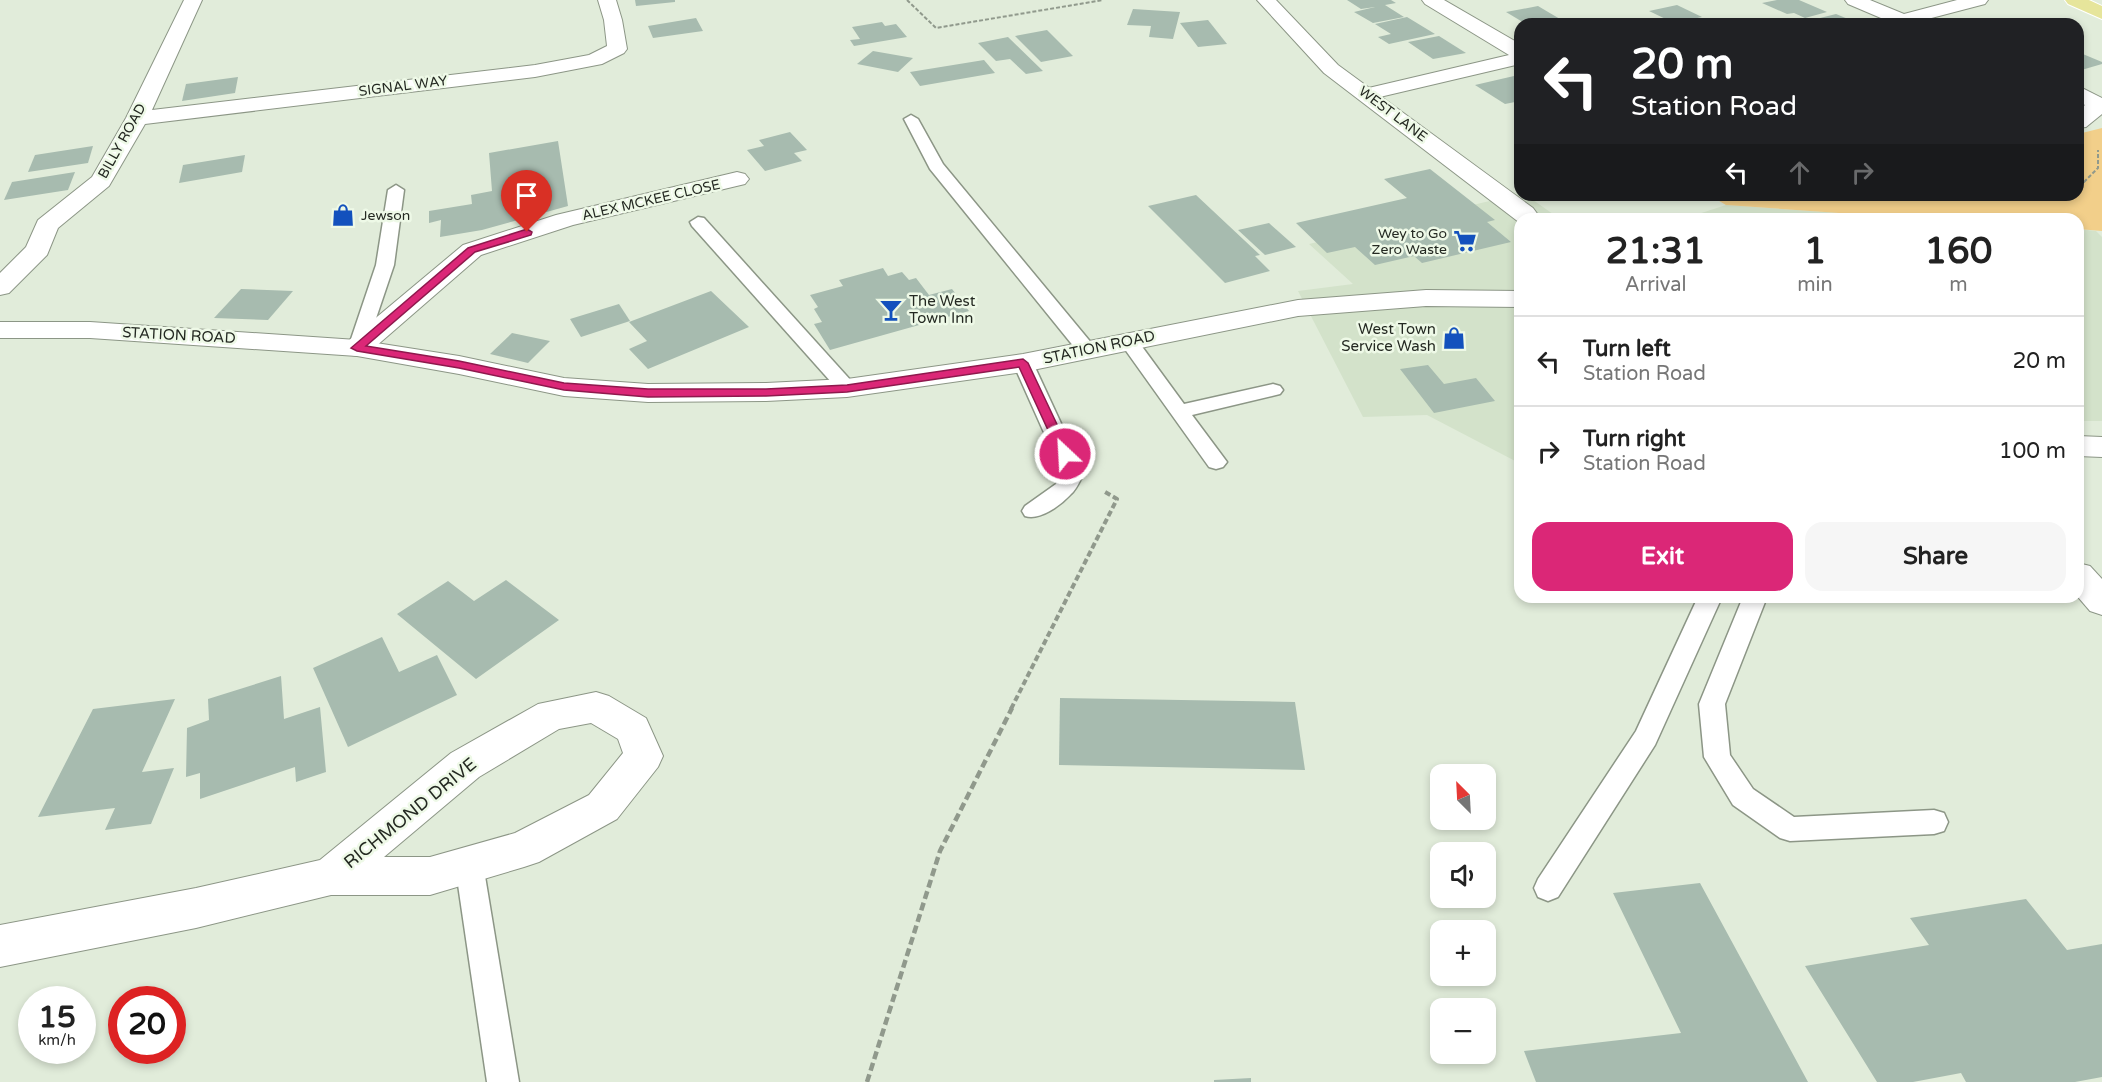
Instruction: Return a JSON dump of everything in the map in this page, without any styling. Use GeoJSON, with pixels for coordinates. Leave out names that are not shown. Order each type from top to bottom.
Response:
{"type":"FeatureCollection","features":[{"type":"Feature","properties":{"kind":"main road"},"geometry":{"type":"LineString","coordinates":[[2074,0],[2102,13]]}},
{"type":"Feature","properties":{"kind":"street","name":"BILLY ROAD"},"geometry":{"type":"LineString","coordinates":[[0,287],[38,250],[47,225],[101,181],[137,118],[193,0]]}},
{"type":"Feature","properties":{"kind":"street","name":"SIGNAL WAY"},"geometry":{"type":"LineString","coordinates":[[137,118],[535,71],[595,60],[617,49],[613,20],[607,0]]}},
{"type":"Feature","properties":{"kind":"street","name":"WEST LANE"},"geometry":{"type":"LineString","coordinates":[[1266,0],[1331,69],[1524,213]]}},
{"type":"Feature","properties":{"kind":"street"},"geometry":{"type":"LineString","coordinates":[[1431,0],[1514,49]]}},
{"type":"Feature","properties":{"kind":"street"},"geometry":{"type":"LineString","coordinates":[[1854,0],[1897,18]]}},
{"type":"Feature","properties":{"kind":"street"},"geometry":{"type":"LineString","coordinates":[[1920,18],[1979,0]]}},
{"type":"Feature","properties":{"kind":"street"},"geometry":{"type":"LineString","coordinates":[[1367,94],[1514,59]]}},
{"type":"Feature","properties":{"kind":"street"},"geometry":{"type":"LineString","coordinates":[[2084,95],[2099,103],[2084,117]]}},
{"type":"Feature","properties":{"kind":"street","name":"ALEX MCKEE CLOSE"},"geometry":{"type":"LineString","coordinates":[[357,348],[472,250],[565,220],[737,179]]}},
{"type":"Feature","properties":{"kind":"street","name":"STATION ROAD"},"geometry":{"type":"LineString","coordinates":[[0,330],[90,330],[357,348],[576,388],[648,393],[766,392],[847,388],[1023,363],[1298,308],[1426,298],[1514,299]]}},
{"type":"Feature","properties":{"kind":"street"},"geometry":{"type":"LineString","coordinates":[[2084,446],[2102,447]]}},
{"type":"Feature","properties":{"kind":"street"},"geometry":{"type":"LineString","coordinates":[[2084,582],[2102,602]]}},
{"type":"Feature","properties":{"kind":"street","name":"RICHMOND DRIVE"},"geometry":{"type":"LineString","coordinates":[[0,946],[196,908],[331,876],[430,876],[524,849],[603,807],[644,756],[633,729],[596,707],[551,715],[465,765],[331,876]]}},
{"type":"Feature","properties":{"kind":"lane"},"geometry":{"type":"LineString","coordinates":[[911,119],[936,166],[1086,349]]}},
{"type":"Feature","properties":{"kind":"lane"},"geometry":{"type":"LineString","coordinates":[[357,348],[385,265],[396,190]]}},
{"type":"Feature","properties":{"kind":"lane"},"geometry":{"type":"LineString","coordinates":[[698,222],[847,388]]}},
{"type":"Feature","properties":{"kind":"lane"},"geometry":{"type":"LineString","coordinates":[[1128,341],[1216,462]]}},
{"type":"Feature","properties":{"kind":"lane"},"geometry":{"type":"LineString","coordinates":[[1023,363],[1073,473],[1064,489],[1033,511]]}},
{"type":"Feature","properties":{"kind":"lane"},"geometry":{"type":"LineString","coordinates":[[1179,412],[1273,390]]}},
{"type":"Feature","properties":{"kind":"lane"},"geometry":{"type":"LineString","coordinates":[[1548,888],[1646,737],[1707,603]]}},
{"type":"Feature","properties":{"kind":"lane"},"geometry":{"type":"LineString","coordinates":[[1753,603],[1712,704],[1718,757],[1743,797],[1790,829],[1934,822]]}},
{"type":"Feature","properties":{"kind":"lane"},"geometry":{"type":"LineString","coordinates":[[469,864],[503,1082]]}},
{"type":"Feature","properties":{"kind":"path"},"geometry":{"type":"LineString","coordinates":[[907,0],[936,28],[1103,0]]}},
{"type":"Feature","properties":{"kind":"path"},"geometry":{"type":"LineString","coordinates":[[867,1082],[940,851],[1117,499],[1073,473]]}},
{"type":"Feature","properties":{"kind":"shaded area"},"geometry":{"type":"Polygon","coordinates":[[[2102,128],[2102,231],[2084,230],[2084,213],[1840,213],[1726,205],[1719,201],[2084,201],[2084,132],[2102,128]]]}},
{"type":"Feature","properties":{"kind":"shaded area"},"geometry":{"type":"Polygon","coordinates":[[[1514,195],[1514,201],[1534,201],[1552,213],[1514,213],[1514,460],[1427,415],[1363,417],[1298,291],[1353,284],[1309,244],[1514,195]]]}},
{"type":"Feature","properties":{"kind":"shaded area"},"geometry":{"type":"Polygon","coordinates":[[[1726,205],[1840,213],[1701,213],[1726,205]]]}},
{"type":"Feature","properties":{"kind":"shaded area"},"geometry":{"type":"Polygon","coordinates":[[[2084,230],[2096,231],[2102,237],[2102,421],[2084,421],[2084,230]]]}},
{"type":"Feature","properties":{"kind":"building"},"geometry":{"type":"Polygon","coordinates":[[[635,0],[675,0],[675,2],[636,6],[635,0]]]}},
{"type":"Feature","properties":{"kind":"building"},"geometry":{"type":"Polygon","coordinates":[[[1347,0],[1391,0],[1396,3],[1385,5],[1404,17],[1373,23],[1354,12],[1375,7],[1361,9],[1347,0]]]}},
{"type":"Feature","properties":{"kind":"building"},"geometry":{"type":"Polygon","coordinates":[[[1799,0],[1827,12],[1805,18],[1794,13],[1787,14],[1762,3],[1799,0]]]}},
{"type":"Feature","properties":{"kind":"building"},"geometry":{"type":"Polygon","coordinates":[[[1677,5],[1702,17],[1664,18],[1649,11],[1677,5]]]}},
{"type":"Feature","properties":{"kind":"building"},"geometry":{"type":"Polygon","coordinates":[[[1538,6],[1558,18],[1516,18],[1506,12],[1538,6]]]}},
{"type":"Feature","properties":{"kind":"building"},"geometry":{"type":"Polygon","coordinates":[[[1133,9],[1180,12],[1173,39],[1149,37],[1151,26],[1127,25],[1133,9]]]}},
{"type":"Feature","properties":{"kind":"building"},"geometry":{"type":"Polygon","coordinates":[[[1836,14],[1846,18],[1820,18],[1836,14]]]}},
{"type":"Feature","properties":{"kind":"building"},"geometry":{"type":"Polygon","coordinates":[[[1407,17],[1435,34],[1389,44],[1378,37],[1391,34],[1375,24],[1407,17]]]}},
{"type":"Feature","properties":{"kind":"building"},"geometry":{"type":"Polygon","coordinates":[[[696,18],[703,31],[653,38],[648,26],[696,18]]]}},
{"type":"Feature","properties":{"kind":"building"},"geometry":{"type":"Polygon","coordinates":[[[1208,20],[1227,44],[1198,47],[1180,23],[1208,20]]]}},
{"type":"Feature","properties":{"kind":"building"},"geometry":{"type":"Polygon","coordinates":[[[882,22],[885,26],[896,24],[907,37],[854,46],[850,40],[860,39],[852,27],[882,22]]]}},
{"type":"Feature","properties":{"kind":"building"},"geometry":{"type":"Polygon","coordinates":[[[1047,30],[1073,56],[1041,62],[1015,36],[1047,30]]]}},
{"type":"Feature","properties":{"kind":"building"},"geometry":{"type":"Polygon","coordinates":[[[1439,36],[1466,53],[1433,59],[1408,42],[1439,36]]]}},
{"type":"Feature","properties":{"kind":"building"},"geometry":{"type":"Polygon","coordinates":[[[1008,37],[1043,71],[1026,74],[1010,59],[996,61],[978,43],[1008,37]]]}},
{"type":"Feature","properties":{"kind":"building"},"geometry":{"type":"Polygon","coordinates":[[[873,51],[913,58],[898,72],[857,64],[873,51]]]}},
{"type":"Feature","properties":{"kind":"building"},"geometry":{"type":"Polygon","coordinates":[[[2084,54],[2102,62],[2102,64],[2084,69],[2084,54]]]}},
{"type":"Feature","properties":{"kind":"building"},"geometry":{"type":"Polygon","coordinates":[[[984,60],[995,73],[920,86],[910,72],[984,60]]]}},
{"type":"Feature","properties":{"kind":"building"},"geometry":{"type":"Polygon","coordinates":[[[1514,76],[1514,102],[1505,104],[1475,85],[1514,76]]]}},
{"type":"Feature","properties":{"kind":"building"},"geometry":{"type":"Polygon","coordinates":[[[238,77],[235,93],[182,101],[186,84],[238,77]]]}},
{"type":"Feature","properties":{"kind":"building"},"geometry":{"type":"Polygon","coordinates":[[[790,132],[807,150],[794,153],[802,161],[765,171],[747,150],[764,146],[759,140],[790,132]]]}},
{"type":"Feature","properties":{"kind":"building"},"geometry":{"type":"Polygon","coordinates":[[[558,141],[568,206],[482,230],[440,237],[441,220],[429,223],[429,211],[472,204],[471,195],[492,191],[489,153],[558,141]]]}},
{"type":"Feature","properties":{"kind":"building"},"geometry":{"type":"Polygon","coordinates":[[[93,146],[88,163],[28,172],[35,155],[93,146]]]}},
{"type":"Feature","properties":{"kind":"building"},"geometry":{"type":"Polygon","coordinates":[[[245,155],[242,172],[179,183],[183,165],[245,155]]]}},
{"type":"Feature","properties":{"kind":"building"},"geometry":{"type":"Polygon","coordinates":[[[1430,169],[1495,220],[1487,222],[1511,242],[1422,263],[1414,256],[1375,265],[1355,247],[1327,253],[1296,223],[1407,198],[1384,179],[1430,169]]]}},
{"type":"Feature","properties":{"kind":"building"},"geometry":{"type":"Polygon","coordinates":[[[75,172],[68,190],[4,200],[12,182],[75,172]]]}},
{"type":"Feature","properties":{"kind":"building"},"geometry":{"type":"Polygon","coordinates":[[[1196,195],[1260,255],[1255,256],[1270,271],[1225,283],[1148,206],[1196,195]]]}},
{"type":"Feature","properties":{"kind":"building"},"geometry":{"type":"Polygon","coordinates":[[[1269,223],[1296,247],[1265,255],[1238,230],[1269,223]]]}},
{"type":"Feature","properties":{"kind":"building","name":"The West Town Inn"},"geometry":{"type":"Polygon","coordinates":[[[883,268],[888,276],[902,272],[909,280],[916,278],[929,295],[952,289],[969,311],[830,350],[814,324],[822,322],[814,309],[818,307],[810,295],[843,286],[839,280],[883,268]]]}},
{"type":"Feature","properties":{"kind":"building"},"geometry":{"type":"Polygon","coordinates":[[[241,289],[293,291],[268,320],[214,318],[241,289]]]}},
{"type":"Feature","properties":{"kind":"building"},"geometry":{"type":"Polygon","coordinates":[[[711,291],[749,327],[648,369],[629,349],[647,341],[629,322],[711,291]]]}},
{"type":"Feature","properties":{"kind":"building"},"geometry":{"type":"Polygon","coordinates":[[[619,304],[630,321],[581,337],[570,319],[619,304]]]}},
{"type":"Feature","properties":{"kind":"building"},"geometry":{"type":"Polygon","coordinates":[[[512,333],[550,341],[528,363],[490,354],[512,333]]]}},
{"type":"Feature","properties":{"kind":"building"},"geometry":{"type":"Polygon","coordinates":[[[1428,365],[1444,384],[1476,378],[1495,401],[1434,413],[1400,369],[1428,365]]]}},
{"type":"Feature","properties":{"kind":"building"},"geometry":{"type":"Polygon","coordinates":[[[506,580],[559,620],[476,679],[397,614],[448,581],[474,601],[506,580]]]}},
{"type":"Feature","properties":{"kind":"building"},"geometry":{"type":"Polygon","coordinates":[[[382,637],[399,672],[437,655],[457,695],[348,747],[313,668],[382,637]]]}},
{"type":"Feature","properties":{"kind":"building"},"geometry":{"type":"Polygon","coordinates":[[[281,676],[284,719],[320,707],[326,772],[296,782],[295,767],[200,799],[200,773],[186,777],[187,728],[209,720],[208,699],[281,676]]]}},
{"type":"Feature","properties":{"kind":"building"},"geometry":{"type":"Polygon","coordinates":[[[1060,698],[1295,702],[1305,770],[1059,765],[1060,698]]]}},
{"type":"Feature","properties":{"kind":"building"},"geometry":{"type":"Polygon","coordinates":[[[175,699],[142,772],[174,768],[151,824],[105,830],[115,808],[38,817],[93,709],[175,699]]]}},
{"type":"Feature","properties":{"kind":"building"},"geometry":{"type":"Polygon","coordinates":[[[1700,883],[1808,1082],[1536,1082],[1524,1051],[1681,1033],[1613,893],[1700,883]]]}},
{"type":"Feature","properties":{"kind":"building"},"geometry":{"type":"Polygon","coordinates":[[[2026,899],[2067,950],[2102,944],[2102,1077],[2075,1082],[1966,1082],[1961,1073],[1913,1082],[1877,1082],[1805,966],[1929,945],[1910,918],[2026,899]]]}},
{"type":"Feature","properties":{"kind":"building"},"geometry":{"type":"Polygon","coordinates":[[[1251,1078],[1251,1082],[1214,1082],[1214,1080],[1251,1078]]]}},
{"type":"Feature","properties":{"kind":"place","name":"Jewson"},"geometry":{"type":"Point","coordinates":[343,215]}},
{"type":"Feature","properties":{"kind":"place","name":"Wey to Go Zero Waste"},"geometry":{"type":"Point","coordinates":[1465,241]}},
{"type":"Feature","properties":{"kind":"place","name":"The West Town Inn"},"geometry":{"type":"Point","coordinates":[891,310]}},
{"type":"Feature","properties":{"kind":"place","name":"West Town Service Wash"},"geometry":{"type":"Point","coordinates":[1454,338]}},
{"type":"Feature","properties":{"kind":"route"},"geometry":{"type":"LineString","coordinates":[[527,232],[472,250],[357,348],[459,365],[564,387],[648,393],[766,392],[847,388],[1023,363],[1065,454]]}}]}
